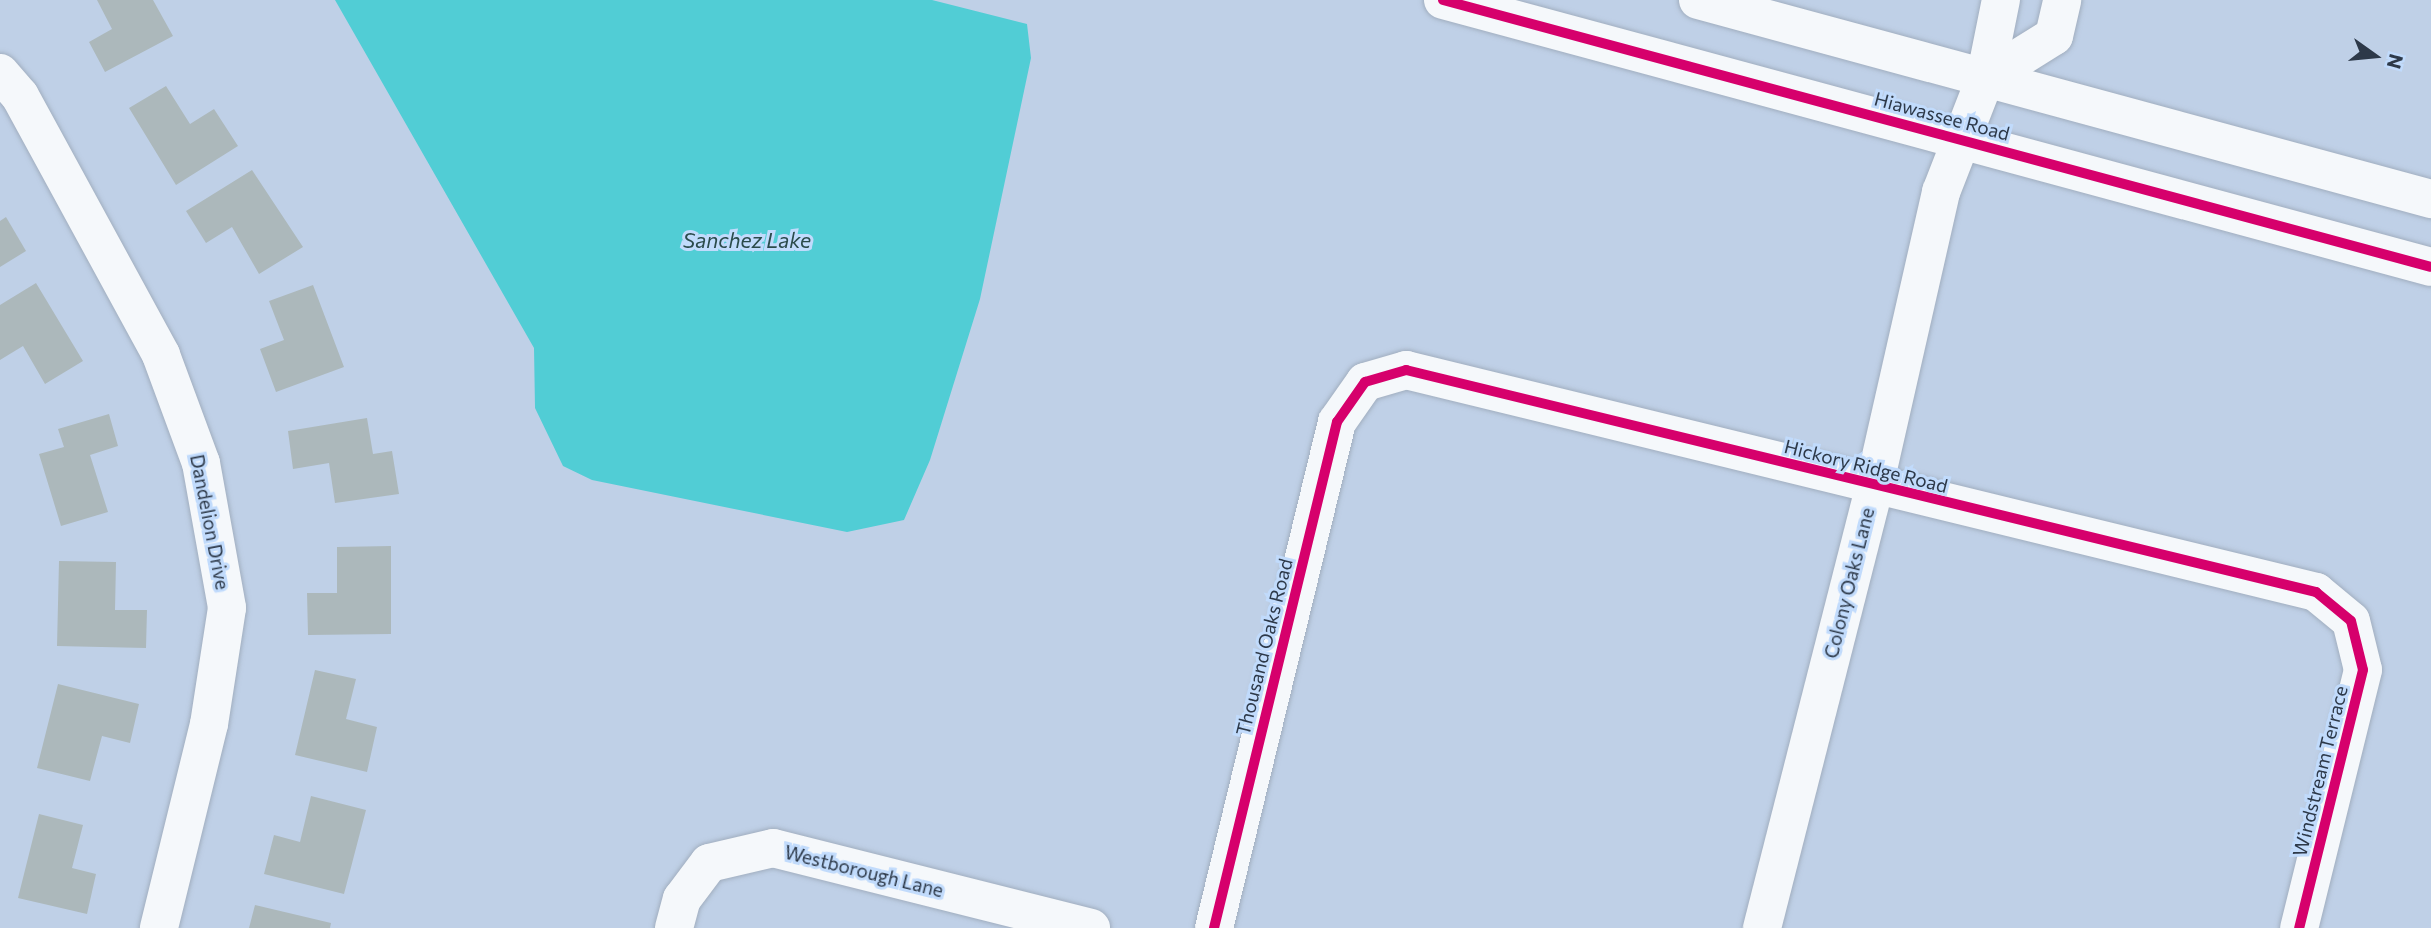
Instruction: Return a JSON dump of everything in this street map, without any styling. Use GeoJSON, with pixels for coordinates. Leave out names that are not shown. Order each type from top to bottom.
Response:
{"type":"FeatureCollection","features":[{"type":"Feature","properties":{"kind":"street"},"geometry":{"type":"LineString","coordinates":[[1698,0],[2431,199]]}},
{"type":"Feature","properties":{"kind":"street","name":"Colony Oaks Lane"},"geometry":{"type":"LineString","coordinates":[[1762,928],[1874,487],[1941,192],[1958,139],[1985,79],[2001,0]]}},
{"type":"Feature","properties":{"kind":"street"},"geometry":{"type":"LineString","coordinates":[[1985,79],[2054,36],[2062,0]]}},
{"type":"Feature","properties":{"kind":"street","name":"Hiawassee Road"},"geometry":{"type":"LineString","coordinates":[[1461,2],[2431,267]]}},
{"type":"Feature","properties":{"kind":"street","name":"Dandelion Drive"},"geometry":{"type":"LineString","coordinates":[[0,74],[20,96],[161,355],[201,463],[227,608],[209,723],[159,928]]}},
{"type":"Feature","properties":{"kind":"street","name":"Hickory Ridge Road"},"geometry":{"type":"LineString","coordinates":[[1365,382],[1405,370],[1874,487],[2316,592],[2351,621]]}},
{"type":"Feature","properties":{"kind":"street","name":"Thousand Oaks Road"},"geometry":{"type":"LineString","coordinates":[[1214,928],[1337,422],[1365,382]]}},
{"type":"Feature","properties":{"kind":"street","name":"Windstream Terrace"},"geometry":{"type":"LineString","coordinates":[[2299,928],[2363,670],[2351,621]]}},
{"type":"Feature","properties":{"kind":"street","name":"Westborough Lane"},"geometry":{"type":"LineString","coordinates":[[674,928],[682,899],[709,863],[773,848],[1091,928]]}},
{"type":"Feature","properties":{"kind":"water","name":"Sanchez Lake"},"geometry":{"type":"Polygon","coordinates":[[[335,0],[932,0],[1027,24],[1031,58],[980,299],[930,460],[904,520],[847,532],[592,480],[563,466],[535,408],[534,348],[335,0]]]}},
{"type":"Feature","properties":{"kind":"building"},"geometry":{"type":"Polygon","coordinates":[[[97,0],[153,0],[173,36],[105,72],[89,42],[112,29],[97,0]]]}},
{"type":"Feature","properties":{"kind":"building"},"geometry":{"type":"Polygon","coordinates":[[[166,86],[190,124],[214,109],[238,146],[176,185],[129,108],[166,86]]]}},
{"type":"Feature","properties":{"kind":"building"},"geometry":{"type":"Polygon","coordinates":[[[252,170],[303,247],[259,274],[232,227],[206,243],[186,211],[252,170]]]}},
{"type":"Feature","properties":{"kind":"building"},"geometry":{"type":"Polygon","coordinates":[[[6,217],[26,251],[0,267],[0,221],[6,217]]]}},
{"type":"Feature","properties":{"kind":"building"},"geometry":{"type":"Polygon","coordinates":[[[36,283],[83,361],[45,384],[23,346],[0,360],[0,305],[36,283]]]}},
{"type":"Feature","properties":{"kind":"building"},"geometry":{"type":"Polygon","coordinates":[[[313,285],[344,367],[276,392],[260,349],[284,340],[269,301],[313,285]]]}},
{"type":"Feature","properties":{"kind":"building"},"geometry":{"type":"Polygon","coordinates":[[[109,414],[118,446],[90,455],[108,512],[61,526],[39,454],[64,447],[58,429],[109,414]]]}},
{"type":"Feature","properties":{"kind":"building"},"geometry":{"type":"Polygon","coordinates":[[[367,418],[373,454],[392,451],[399,494],[335,503],[329,463],[293,469],[288,431],[367,418]]]}},
{"type":"Feature","properties":{"kind":"building"},"geometry":{"type":"Polygon","coordinates":[[[391,546],[391,634],[308,635],[307,593],[337,593],[337,547],[391,546]]]}},
{"type":"Feature","properties":{"kind":"building"},"geometry":{"type":"Polygon","coordinates":[[[59,561],[116,562],[115,610],[147,610],[146,648],[57,646],[59,561]]]}},
{"type":"Feature","properties":{"kind":"building"},"geometry":{"type":"Polygon","coordinates":[[[315,670],[356,679],[346,719],[377,727],[367,772],[295,755],[315,670]]]}},
{"type":"Feature","properties":{"kind":"building"},"geometry":{"type":"Polygon","coordinates":[[[58,684],[139,704],[130,743],[102,736],[90,781],[37,768],[58,684]]]}},
{"type":"Feature","properties":{"kind":"building"},"geometry":{"type":"Polygon","coordinates":[[[311,796],[366,810],[344,894],[264,874],[274,835],[300,842],[311,796]]]}},
{"type":"Feature","properties":{"kind":"building"},"geometry":{"type":"Polygon","coordinates":[[[39,814],[83,825],[72,868],[96,874],[87,914],[18,898],[39,814]]]}},
{"type":"Feature","properties":{"kind":"building"},"geometry":{"type":"Polygon","coordinates":[[[255,905],[331,923],[330,928],[249,928],[255,905]]]}},
{"type":"Feature","properties":{"kind":"cycle path"},"geometry":{"type":"LineString","coordinates":[[1443,0],[2431,267]]}},
{"type":"Feature","properties":{"kind":"cycle path"},"geometry":{"type":"LineString","coordinates":[[1214,928],[1337,422],[1365,382],[1406,370],[2316,592],[2351,621],[2363,670],[2299,928]]}}]}
